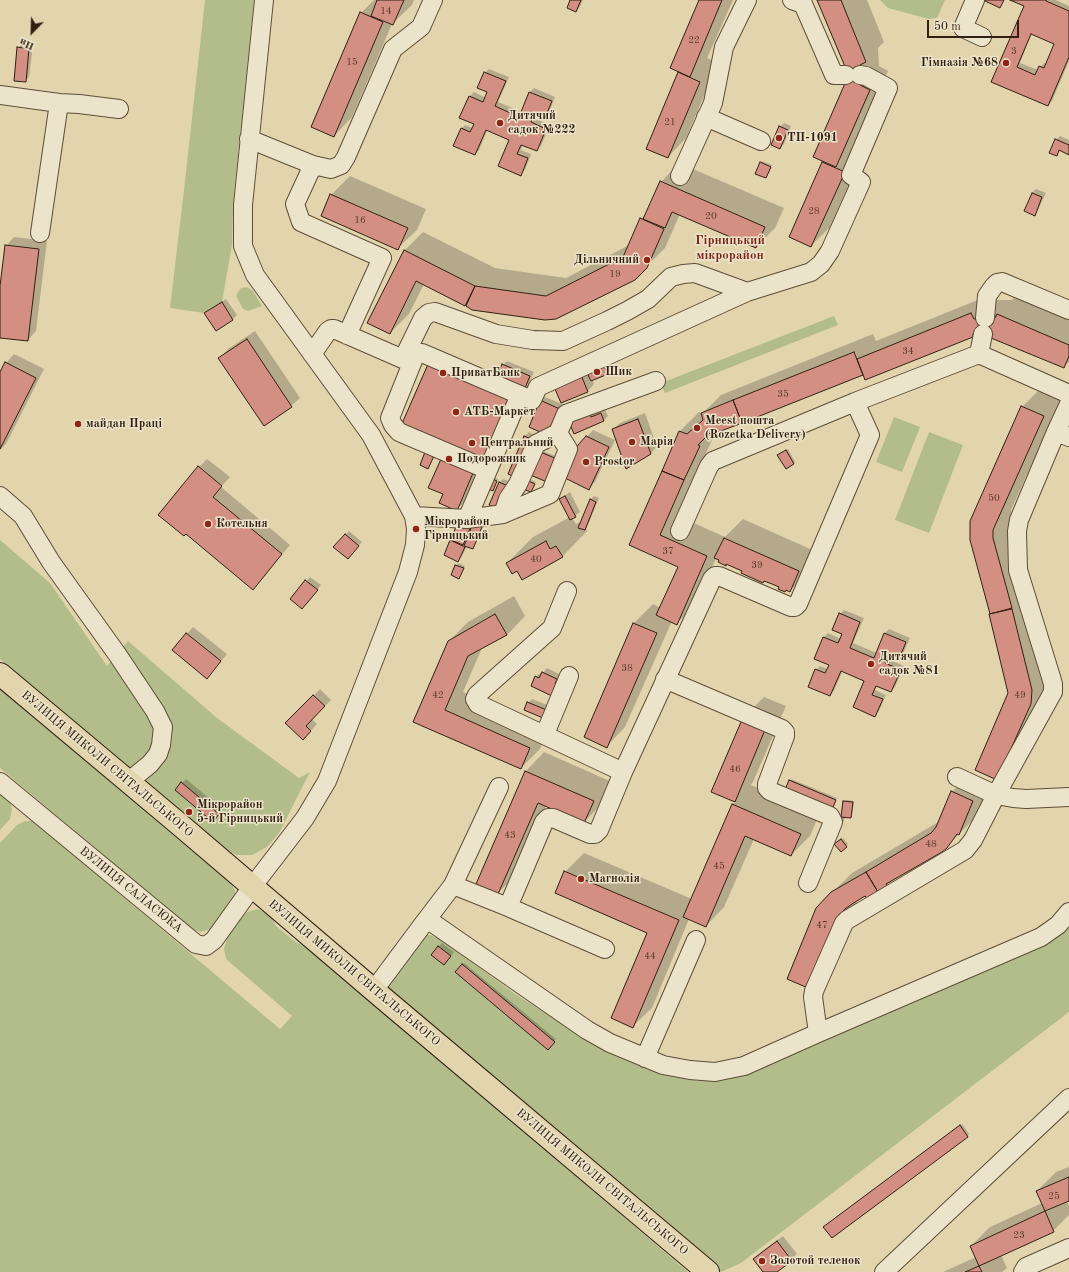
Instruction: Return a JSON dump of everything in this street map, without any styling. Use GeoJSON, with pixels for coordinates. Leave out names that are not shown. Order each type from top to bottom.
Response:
{"type":"FeatureCollection","features":[{"type":"Feature","properties":{"kind":"main road","name":"ВУЛИЦЯ МИКОЛИ СВІТАЛЬСЬКОГО"},"geometry":{"type":"LineString","coordinates":[[0,674],[708,1272]]}},
{"type":"Feature","properties":{"kind":"street"},"geometry":{"type":"LineString","coordinates":[[264,0],[243,205],[243,246],[255,275],[371,435],[414,516],[467,519],[503,514],[550,494],[568,449],[558,433]]}},
{"type":"Feature","properties":{"kind":"street"},"geometry":{"type":"LineString","coordinates":[[249,139],[313,165],[331,169],[341,165],[346,157],[393,48],[421,27],[433,0]]}},
{"type":"Feature","properties":{"kind":"street"},"geometry":{"type":"LineString","coordinates":[[680,176],[713,102],[724,47],[747,0]]}},
{"type":"Feature","properties":{"kind":"street"},"geometry":{"type":"LineString","coordinates":[[407,361],[418,353],[422,353],[532,400],[538,387],[747,292],[811,272],[821,264],[830,251],[861,182],[851,175],[888,88],[866,76],[834,75],[803,4],[792,0]]}},
{"type":"Feature","properties":{"kind":"street"},"geometry":{"type":"LineString","coordinates":[[975,0],[963,28],[982,37]]}},
{"type":"Feature","properties":{"kind":"street"},"geometry":{"type":"LineString","coordinates":[[0,94],[59,103],[118,109]]}},
{"type":"Feature","properties":{"kind":"street"},"geometry":{"type":"LineString","coordinates":[[40,232],[59,103]]}},
{"type":"Feature","properties":{"kind":"street"},"geometry":{"type":"LineString","coordinates":[[706,117],[761,141]]}},
{"type":"Feature","properties":{"kind":"street"},"geometry":{"type":"LineString","coordinates":[[313,165],[295,204],[301,222],[382,258],[347,335]]}},
{"type":"Feature","properties":{"kind":"street"},"geometry":{"type":"LineString","coordinates":[[488,470],[399,432],[393,425],[390,418],[407,361],[423,318],[428,312],[435,312],[496,334],[533,340],[563,341],[607,322],[648,299],[671,277],[683,274],[695,274],[747,292]]}},
{"type":"Feature","properties":{"kind":"street"},"geometry":{"type":"LineString","coordinates":[[979,354],[987,296],[997,283],[1002,282],[1069,310]]}},
{"type":"Feature","properties":{"kind":"street"},"geometry":{"type":"LineString","coordinates":[[312,354],[331,329],[407,361]]}},
{"type":"Feature","properties":{"kind":"street"},"geometry":{"type":"LineString","coordinates":[[680,531],[709,466],[713,462],[855,402],[979,354],[1069,394]]}},
{"type":"Feature","properties":{"kind":"street"},"geometry":{"type":"LineString","coordinates":[[503,514],[508,498],[518,484],[536,444],[558,433],[566,414],[656,381]]}},
{"type":"Feature","properties":{"kind":"street"},"geometry":{"type":"LineString","coordinates":[[467,519],[520,395]]}},
{"type":"Feature","properties":{"kind":"street"},"geometry":{"type":"LineString","coordinates":[[508,907],[544,822],[548,818],[553,818],[590,834],[595,834],[599,830],[623,772],[712,579],[715,576],[719,576],[791,607],[795,607],[798,604],[870,435],[855,402]]}},
{"type":"Feature","properties":{"kind":"street"},"geometry":{"type":"LineString","coordinates":[[818,1033],[813,997],[814,991],[844,924],[847,920],[964,850],[973,840],[1053,692],[1051,677],[1018,570],[1017,531],[1020,520],[1063,434],[1069,404]]}},
{"type":"Feature","properties":{"kind":"street"},"geometry":{"type":"LineString","coordinates":[[0,496],[23,516],[51,562],[117,654],[155,711],[163,727],[161,746],[158,754],[150,764],[128,782]]}},
{"type":"Feature","properties":{"kind":"street","name":"ВУЛИЦЯ САЛАСЮКА"},"geometry":{"type":"LineString","coordinates":[[0,782],[196,944],[206,946],[214,940],[252,887],[305,818],[327,781],[408,572],[415,545],[416,529],[414,516]]}},
{"type":"Feature","properties":{"kind":"street"},"geometry":{"type":"LineString","coordinates":[[567,591],[552,628],[477,695],[475,699],[478,704],[623,772]]}},
{"type":"Feature","properties":{"kind":"street"},"geometry":{"type":"LineString","coordinates":[[544,734],[569,676]]}},
{"type":"Feature","properties":{"kind":"street"},"geometry":{"type":"LineString","coordinates":[[665,679],[782,729],[785,732],[785,736],[767,784],[767,788],[770,791],[830,816],[833,822],[808,883]]}},
{"type":"Feature","properties":{"kind":"street"},"geometry":{"type":"LineString","coordinates":[[956,777],[996,796],[1026,799],[1069,797]]}},
{"type":"Feature","properties":{"kind":"street"},"geometry":{"type":"LineString","coordinates":[[374,990],[453,885],[498,787]]}},
{"type":"Feature","properties":{"kind":"street"},"geometry":{"type":"LineString","coordinates":[[453,885],[508,907],[604,949]]}},
{"type":"Feature","properties":{"kind":"street"},"geometry":{"type":"LineString","coordinates":[[427,919],[587,1030],[610,1043],[663,1065],[690,1070],[715,1072],[744,1066],[1041,937],[1058,925],[1069,912]]}},
{"type":"Feature","properties":{"kind":"street"},"geometry":{"type":"LineString","coordinates":[[645,1058],[696,940]]}},
{"type":"Feature","properties":{"kind":"street"},"geometry":{"type":"LineString","coordinates":[[884,1272],[1069,1098]]}},
{"type":"Feature","properties":{"kind":"street"},"geometry":{"type":"LineString","coordinates":[[1023,1272],[1026,1267],[1069,1248]]}},
{"type":"Feature","properties":{"kind":"green space"},"geometry":{"type":"Polygon","coordinates":[[[205,0],[254,0],[233,203],[232,245],[222,302],[204,313],[170,308],[205,0]]]}},
{"type":"Feature","properties":{"kind":"green space"},"geometry":{"type":"Polygon","coordinates":[[[880,0],[945,0],[937,18],[929,19],[888,8],[880,0]]]}},
{"type":"Feature","properties":{"kind":"green space"},"geometry":{"type":"Polygon","coordinates":[[[247,287],[253,291],[262,306],[248,311],[243,309],[236,296],[241,288],[247,287]]]}},
{"type":"Feature","properties":{"kind":"green space"},"geometry":{"type":"Polygon","coordinates":[[[834,316],[838,325],[665,393],[661,383],[834,316]]]}},
{"type":"Feature","properties":{"kind":"green space"},"geometry":{"type":"Polygon","coordinates":[[[894,417],[920,427],[902,472],[876,462],[894,417]]]}},
{"type":"Feature","properties":{"kind":"green space"},"geometry":{"type":"Polygon","coordinates":[[[929,432],[963,445],[929,533],[895,520],[929,432]]]}},
{"type":"Feature","properties":{"kind":"green space"},"geometry":{"type":"Polygon","coordinates":[[[0,540],[50,583],[107,666],[128,641],[217,718],[299,778],[310,772],[279,833],[267,847],[252,855],[236,855],[214,842],[0,659],[0,540]]]}},
{"type":"Feature","properties":{"kind":"green space"},"geometry":{"type":"Polygon","coordinates":[[[0,688],[229,881],[235,890],[235,898],[212,929],[200,932],[192,929],[0,768],[0,688]]]}},
{"type":"Feature","properties":{"kind":"green space"},"geometry":{"type":"Polygon","coordinates":[[[0,794],[10,802],[12,809],[10,819],[0,830],[0,794]]]}},
{"type":"Feature","properties":{"kind":"green space"},"geometry":{"type":"Polygon","coordinates":[[[25,821],[32,821],[40,827],[280,1029],[292,1016],[226,959],[224,949],[228,935],[247,912],[258,909],[265,913],[272,919],[276,926],[294,941],[312,950],[688,1272],[0,1272],[0,843],[17,825],[25,821]]]}},
{"type":"Feature","properties":{"kind":"green space"},"geometry":{"type":"Polygon","coordinates":[[[1069,922],[1069,1012],[741,1263],[721,1272],[473,1061],[389,988],[388,985],[426,935],[430,935],[438,938],[518,996],[582,1036],[716,1079],[1069,922]]]}},
{"type":"Feature","properties":{"kind":"building"},"geometry":{"type":"Polygon","coordinates":[[[377,0],[404,0],[393,25],[371,16],[377,0]]]}},
{"type":"Feature","properties":{"kind":"building"},"geometry":{"type":"Polygon","coordinates":[[[570,0],[581,0],[576,12],[567,8],[570,0]]]}},
{"type":"Feature","properties":{"kind":"building"},"geometry":{"type":"Polygon","coordinates":[[[699,0],[722,0],[690,77],[670,68],[699,0]]]}},
{"type":"Feature","properties":{"kind":"building"},"geometry":{"type":"Polygon","coordinates":[[[817,0],[841,0],[866,62],[860,65],[860,85],[870,90],[836,167],[813,157],[846,81],[846,69],[817,0]]]}},
{"type":"Feature","properties":{"kind":"building"},"geometry":{"type":"Polygon","coordinates":[[[983,0],[1004,0],[1000,8],[983,0]]]}},
{"type":"Feature","properties":{"kind":"building"},"geometry":{"type":"Polygon","coordinates":[[[1010,0],[1046,0],[1069,11],[1069,57],[1048,106],[991,82],[1024,6],[1010,0]],[[1031,34],[1017,67],[1035,75],[1039,66],[1044,68],[1054,44],[1031,34]]]}},
{"type":"Feature","properties":{"kind":"building"},"geometry":{"type":"Polygon","coordinates":[[[360,12],[383,22],[334,137],[311,127],[360,12]]]}},
{"type":"Feature","properties":{"kind":"building"},"geometry":{"type":"Polygon","coordinates":[[[17,47],[29,49],[26,82],[14,81],[17,47]]]}},
{"type":"Feature","properties":{"kind":"building"},"geometry":{"type":"Polygon","coordinates":[[[484,72],[506,81],[495,106],[519,117],[529,92],[552,101],[545,118],[534,114],[531,122],[546,129],[537,151],[521,145],[517,154],[528,158],[521,176],[498,166],[509,140],[486,130],[475,155],[453,146],[461,128],[470,132],[474,124],[459,118],[469,96],[483,102],[487,92],[477,88],[484,72]]]}},
{"type":"Feature","properties":{"kind":"building"},"geometry":{"type":"Polygon","coordinates":[[[678,72],[700,82],[668,158],[646,149],[678,72]]]}},
{"type":"Feature","properties":{"kind":"building","name":"ТП-1091"},"geometry":{"type":"Polygon","coordinates":[[[779,126],[788,130],[780,149],[771,145],[779,126]]]}},
{"type":"Feature","properties":{"kind":"building"},"geometry":{"type":"Polygon","coordinates":[[[1055,139],[1069,145],[1069,155],[1059,150],[1057,156],[1049,153],[1055,139]]]}},
{"type":"Feature","properties":{"kind":"building"},"geometry":{"type":"Polygon","coordinates":[[[760,162],[771,167],[766,178],[755,174],[760,162]]]}},
{"type":"Feature","properties":{"kind":"building"},"geometry":{"type":"Polygon","coordinates":[[[822,162],[845,172],[811,247],[789,237],[822,162]]]}},
{"type":"Feature","properties":{"kind":"building"},"geometry":{"type":"Polygon","coordinates":[[[660,181],[765,227],[756,248],[672,212],[665,228],[643,219],[660,181]]]}},
{"type":"Feature","properties":{"kind":"building"},"geometry":{"type":"Polygon","coordinates":[[[1032,193],[1042,197],[1035,216],[1024,211],[1032,193]]]}},
{"type":"Feature","properties":{"kind":"building"},"geometry":{"type":"Polygon","coordinates":[[[330,194],[408,228],[398,250],[321,216],[330,194]]]}},
{"type":"Feature","properties":{"kind":"building"},"geometry":{"type":"Polygon","coordinates":[[[640,218],[664,229],[647,268],[635,280],[556,319],[545,320],[472,310],[466,306],[475,286],[546,296],[623,257],[640,218]]]}},
{"type":"Feature","properties":{"kind":"building"},"geometry":{"type":"Polygon","coordinates":[[[5,245],[39,249],[28,341],[0,338],[0,286],[5,245]]]}},
{"type":"Feature","properties":{"kind":"building"},"geometry":{"type":"Polygon","coordinates":[[[404,250],[475,286],[465,306],[416,281],[390,334],[367,323],[404,250]]]}},
{"type":"Feature","properties":{"kind":"building"},"geometry":{"type":"Polygon","coordinates":[[[222,302],[233,320],[216,331],[204,313],[222,302]]]}},
{"type":"Feature","properties":{"kind":"building"},"geometry":{"type":"Polygon","coordinates":[[[971,313],[974,319],[995,318],[997,314],[1069,345],[1069,356],[1064,368],[991,338],[993,334],[973,334],[973,337],[865,380],[857,359],[971,313]]]}},
{"type":"Feature","properties":{"kind":"building"},"geometry":{"type":"Polygon","coordinates":[[[247,339],[292,407],[264,426],[218,358],[247,339]]]}},
{"type":"Feature","properties":{"kind":"building"},"geometry":{"type":"Polygon","coordinates":[[[854,352],[863,375],[742,423],[733,400],[854,352]]]}},
{"type":"Feature","properties":{"kind":"building"},"geometry":{"type":"Polygon","coordinates":[[[5,362],[36,378],[0,449],[0,372],[5,362]]]}},
{"type":"Feature","properties":{"kind":"building","name":"АТБ-Маркет"},"geometry":{"type":"Polygon","coordinates":[[[429,362],[510,397],[503,411],[508,413],[481,463],[400,428],[429,362]]]}},
{"type":"Feature","properties":{"kind":"building"},"geometry":{"type":"Polygon","coordinates":[[[502,364],[530,376],[523,393],[495,381],[502,364]]]}},
{"type":"Feature","properties":{"kind":"building","name":"Шик"},"geometry":{"type":"Polygon","coordinates":[[[603,364],[608,374],[591,381],[586,371],[603,364]]]}},
{"type":"Feature","properties":{"kind":"building"},"geometry":{"type":"Polygon","coordinates":[[[579,370],[588,392],[561,403],[552,382],[579,370]]]}},
{"type":"Feature","properties":{"kind":"building"},"geometry":{"type":"Polygon","coordinates":[[[540,400],[564,411],[557,425],[540,432],[529,427],[540,400]]]}},
{"type":"Feature","properties":{"kind":"building"},"geometry":{"type":"Polygon","coordinates":[[[733,400],[742,423],[713,434],[712,431],[698,445],[700,446],[684,480],[662,471],[679,431],[687,434],[703,420],[701,413],[733,400]]]}},
{"type":"Feature","properties":{"kind":"building"},"geometry":{"type":"Polygon","coordinates":[[[1021,406],[1044,416],[993,530],[993,538],[1012,608],[990,614],[970,540],[970,521],[1021,406]]]}},
{"type":"Feature","properties":{"kind":"building"},"geometry":{"type":"Polygon","coordinates":[[[587,409],[591,417],[601,413],[604,421],[574,434],[567,417],[587,409]]]}},
{"type":"Feature","properties":{"kind":"building","name":"Марія"},"geometry":{"type":"Polygon","coordinates":[[[638,419],[651,454],[626,469],[612,429],[638,419]]]}},
{"type":"Feature","properties":{"kind":"building"},"geometry":{"type":"Polygon","coordinates":[[[524,436],[534,440],[517,478],[508,474],[524,436]]]}},
{"type":"Feature","properties":{"kind":"building","name":"Prostor"},"geometry":{"type":"Polygon","coordinates":[[[586,436],[609,447],[589,490],[563,477],[578,445],[586,436]]]}},
{"type":"Feature","properties":{"kind":"building"},"geometry":{"type":"Polygon","coordinates":[[[786,450],[794,464],[786,469],[777,455],[786,450]]]}},
{"type":"Feature","properties":{"kind":"building"},"geometry":{"type":"Polygon","coordinates":[[[538,451],[557,459],[547,482],[528,474],[538,451]]]}},
{"type":"Feature","properties":{"kind":"building"},"geometry":{"type":"Polygon","coordinates":[[[425,452],[434,456],[428,469],[420,465],[425,452]]]}},
{"type":"Feature","properties":{"kind":"building"},"geometry":{"type":"Polygon","coordinates":[[[441,459],[473,473],[457,511],[439,503],[443,494],[428,488],[441,459]]]}},
{"type":"Feature","properties":{"kind":"building","name":"Котельня"},"geometry":{"type":"Polygon","coordinates":[[[198,466],[222,486],[213,497],[282,554],[253,590],[186,534],[184,536],[158,515],[198,466]]]}},
{"type":"Feature","properties":{"kind":"building"},"geometry":{"type":"Polygon","coordinates":[[[662,471],[684,480],[660,535],[707,556],[677,625],[656,615],[678,567],[629,545],[662,471]]]}},
{"type":"Feature","properties":{"kind":"building"},"geometry":{"type":"Polygon","coordinates":[[[486,476],[497,481],[493,491],[482,486],[486,476]]]}},
{"type":"Feature","properties":{"kind":"building"},"geometry":{"type":"Polygon","coordinates":[[[524,479],[535,484],[531,492],[520,488],[524,479]]]}},
{"type":"Feature","properties":{"kind":"building"},"geometry":{"type":"Polygon","coordinates":[[[499,482],[508,486],[498,509],[489,505],[499,482]]]}},
{"type":"Feature","properties":{"kind":"building"},"geometry":{"type":"Polygon","coordinates":[[[565,496],[576,517],[570,520],[559,499],[565,496]]]}},
{"type":"Feature","properties":{"kind":"building"},"geometry":{"type":"Polygon","coordinates":[[[590,499],[596,502],[585,530],[578,528],[590,499]]]}},
{"type":"Feature","properties":{"kind":"building"},"geometry":{"type":"Polygon","coordinates":[[[458,521],[471,526],[463,545],[451,540],[458,521]]]}},
{"type":"Feature","properties":{"kind":"building"},"geometry":{"type":"Polygon","coordinates":[[[473,523],[482,527],[477,539],[468,536],[473,523]]]}},
{"type":"Feature","properties":{"kind":"building"},"geometry":{"type":"Polygon","coordinates":[[[345,534],[359,546],[348,559],[333,547],[345,534]]]}},
{"type":"Feature","properties":{"kind":"building"},"geometry":{"type":"Polygon","coordinates":[[[468,536],[477,539],[473,549],[464,546],[468,536]]]}},
{"type":"Feature","properties":{"kind":"building"},"geometry":{"type":"Polygon","coordinates":[[[724,538],[799,571],[790,592],[786,590],[785,592],[778,589],[779,587],[764,581],[763,583],[741,573],[742,571],[718,562],[719,560],[714,558],[724,538]]]}},
{"type":"Feature","properties":{"kind":"building"},"geometry":{"type":"Polygon","coordinates":[[[450,540],[465,547],[458,562],[444,555],[450,540]]]}},
{"type":"Feature","properties":{"kind":"building"},"geometry":{"type":"Polygon","coordinates":[[[546,541],[550,549],[556,546],[563,557],[522,580],[517,571],[512,574],[506,563],[546,541]]]}},
{"type":"Feature","properties":{"kind":"building"},"geometry":{"type":"Polygon","coordinates":[[[455,565],[464,568],[459,579],[451,575],[455,565]]]}},
{"type":"Feature","properties":{"kind":"building"},"geometry":{"type":"Polygon","coordinates":[[[305,580],[318,590],[302,609],[290,599],[305,580]]]}},
{"type":"Feature","properties":{"kind":"building"},"geometry":{"type":"Polygon","coordinates":[[[1012,609],[1032,690],[1031,704],[997,780],[975,770],[1008,693],[989,614],[1012,609]]]}},
{"type":"Feature","properties":{"kind":"building"},"geometry":{"type":"Polygon","coordinates":[[[839,613],[860,622],[850,648],[874,658],[884,633],[906,642],[899,659],[889,655],[885,663],[901,670],[891,692],[876,686],[872,695],[883,699],[875,717],[853,707],[864,681],[841,671],[830,696],[808,687],[815,669],[825,673],[829,665],[814,659],[823,637],[838,643],[842,634],[832,630],[839,613]]]}},
{"type":"Feature","properties":{"kind":"building"},"geometry":{"type":"Polygon","coordinates":[[[495,614],[507,635],[468,656],[445,710],[530,748],[521,769],[413,722],[448,641],[495,614]]]}},
{"type":"Feature","properties":{"kind":"building"},"geometry":{"type":"Polygon","coordinates":[[[633,623],[657,633],[607,748],[584,737],[633,623]]]}},
{"type":"Feature","properties":{"kind":"building"},"geometry":{"type":"Polygon","coordinates":[[[186,633],[221,661],[207,679],[172,650],[186,633]]]}},
{"type":"Feature","properties":{"kind":"building"},"geometry":{"type":"Polygon","coordinates":[[[542,672],[557,679],[555,684],[559,686],[554,697],[531,686],[535,676],[539,678],[542,672]]]}},
{"type":"Feature","properties":{"kind":"building"},"geometry":{"type":"Polygon","coordinates":[[[313,695],[325,706],[306,726],[311,731],[303,740],[285,723],[313,695]]]}},
{"type":"Feature","properties":{"kind":"building"},"geometry":{"type":"Polygon","coordinates":[[[527,702],[547,710],[543,718],[524,710],[527,702]]]}},
{"type":"Feature","properties":{"kind":"building"},"geometry":{"type":"Polygon","coordinates":[[[744,715],[767,725],[735,802],[711,792],[744,715]]]}},
{"type":"Feature","properties":{"kind":"building"},"geometry":{"type":"Polygon","coordinates":[[[525,771],[594,801],[584,823],[538,803],[498,894],[476,884],[525,771]]]}},
{"type":"Feature","properties":{"kind":"building"},"geometry":{"type":"Polygon","coordinates":[[[789,780],[836,800],[831,812],[784,792],[789,780]]]}},
{"type":"Feature","properties":{"kind":"building"},"geometry":{"type":"Polygon","coordinates":[[[181,782],[219,814],[213,822],[175,790],[181,782]]]}},
{"type":"Feature","properties":{"kind":"building"},"geometry":{"type":"Polygon","coordinates":[[[951,791],[973,801],[959,835],[957,834],[947,848],[942,852],[886,884],[887,886],[878,892],[866,872],[931,833],[936,827],[951,791]]]}},
{"type":"Feature","properties":{"kind":"building"},"geometry":{"type":"Polygon","coordinates":[[[843,801],[853,802],[851,818],[841,817],[843,801]]]}},
{"type":"Feature","properties":{"kind":"building"},"geometry":{"type":"Polygon","coordinates":[[[732,804],[801,834],[791,856],[745,836],[706,927],[683,917],[732,804]]]}},
{"type":"Feature","properties":{"kind":"building"},"geometry":{"type":"Polygon","coordinates":[[[841,839],[847,847],[841,852],[834,844],[841,839]]]}},
{"type":"Feature","properties":{"kind":"building"},"geometry":{"type":"Polygon","coordinates":[[[564,871],[679,920],[633,1028],[611,1018],[647,933],[555,893],[564,871]]]}},
{"type":"Feature","properties":{"kind":"building"},"geometry":{"type":"Polygon","coordinates":[[[866,872],[878,892],[867,898],[865,896],[845,909],[840,916],[808,988],[787,979],[816,908],[831,892],[866,872]]]}},
{"type":"Feature","properties":{"kind":"building"},"geometry":{"type":"Polygon","coordinates":[[[438,946],[451,956],[444,965],[431,955],[438,946]]]}},
{"type":"Feature","properties":{"kind":"building"},"geometry":{"type":"Polygon","coordinates":[[[462,964],[555,1042],[548,1050],[455,972],[462,964]]]}},
{"type":"Feature","properties":{"kind":"building"},"geometry":{"type":"Polygon","coordinates":[[[960,1125],[968,1137],[832,1238],[823,1227],[960,1125]]]}},
{"type":"Feature","properties":{"kind":"building"},"geometry":{"type":"Polygon","coordinates":[[[1069,1177],[1069,1201],[1045,1211],[1036,1191],[1069,1177]]]}},
{"type":"Feature","properties":{"kind":"building"},"geometry":{"type":"Polygon","coordinates":[[[1045,1211],[1054,1232],[979,1266],[970,1246],[1045,1211]]]}},
{"type":"Feature","properties":{"kind":"building"},"geometry":{"type":"Polygon","coordinates":[[[777,1241],[792,1261],[777,1272],[763,1272],[753,1259],[777,1241]]]}},
{"type":"Feature","properties":{"kind":"building"},"geometry":{"type":"Polygon","coordinates":[[[979,1266],[982,1272],[965,1272],[979,1266]]]}},
{"type":"Feature","properties":{"kind":"place","name":"Гімназія №68"},"geometry":{"type":"Point","coordinates":[1006,63]}},
{"type":"Feature","properties":{"kind":"place","name":"Дитячий садок №222"},"geometry":{"type":"Point","coordinates":[500,123]}},
{"type":"Feature","properties":{"kind":"place","name":"ТП-1091"},"geometry":{"type":"Point","coordinates":[779,138]}},
{"type":"Feature","properties":{"kind":"place","name":"Дільничний"},"geometry":{"type":"Point","coordinates":[647,260]}},
{"type":"Feature","properties":{"kind":"place","name":"Шик"},"geometry":{"type":"Point","coordinates":[597,372]}},
{"type":"Feature","properties":{"kind":"place","name":"ПриватБанк"},"geometry":{"type":"Point","coordinates":[443,373]}},
{"type":"Feature","properties":{"kind":"place","name":"АТБ-Маркет"},"geometry":{"type":"Point","coordinates":[456,412]}},
{"type":"Feature","properties":{"kind":"place","name":"майдан Праці"},"geometry":{"type":"Point","coordinates":[78,424]}},
{"type":"Feature","properties":{"kind":"place","name":"Meest пошта (Rozetka Delivery)"},"geometry":{"type":"Point","coordinates":[697,428]}},
{"type":"Feature","properties":{"kind":"place","name":"Марія"},"geometry":{"type":"Point","coordinates":[632,442]}},
{"type":"Feature","properties":{"kind":"place","name":"Центральний"},"geometry":{"type":"Point","coordinates":[472,443]}},
{"type":"Feature","properties":{"kind":"place","name":"Подорожник"},"geometry":{"type":"Point","coordinates":[449,459]}},
{"type":"Feature","properties":{"kind":"place","name":"Prostor"},"geometry":{"type":"Point","coordinates":[586,462]}},
{"type":"Feature","properties":{"kind":"place","name":"Котельня"},"geometry":{"type":"Point","coordinates":[208,524]}},
{"type":"Feature","properties":{"kind":"place","name":"Мiкрорайон Гiрницький"},"geometry":{"type":"Point","coordinates":[416,529]}},
{"type":"Feature","properties":{"kind":"place","name":"Дитячий садок №81"},"geometry":{"type":"Point","coordinates":[871,664]}},
{"type":"Feature","properties":{"kind":"place","name":"Мікрорайон 5-й Гірницький"},"geometry":{"type":"Point","coordinates":[189,812]}},
{"type":"Feature","properties":{"kind":"place","name":"Магнолія"},"geometry":{"type":"Point","coordinates":[581,879]}},
{"type":"Feature","properties":{"kind":"place","name":"Золотой теленок"},"geometry":{"type":"Point","coordinates":[762,1261]}},
{"type":"Feature","properties":{"kind":"district","name":"Гірницький мікрорайон"},"geometry":{"type":"Point","coordinates":[730,248]}}]}
